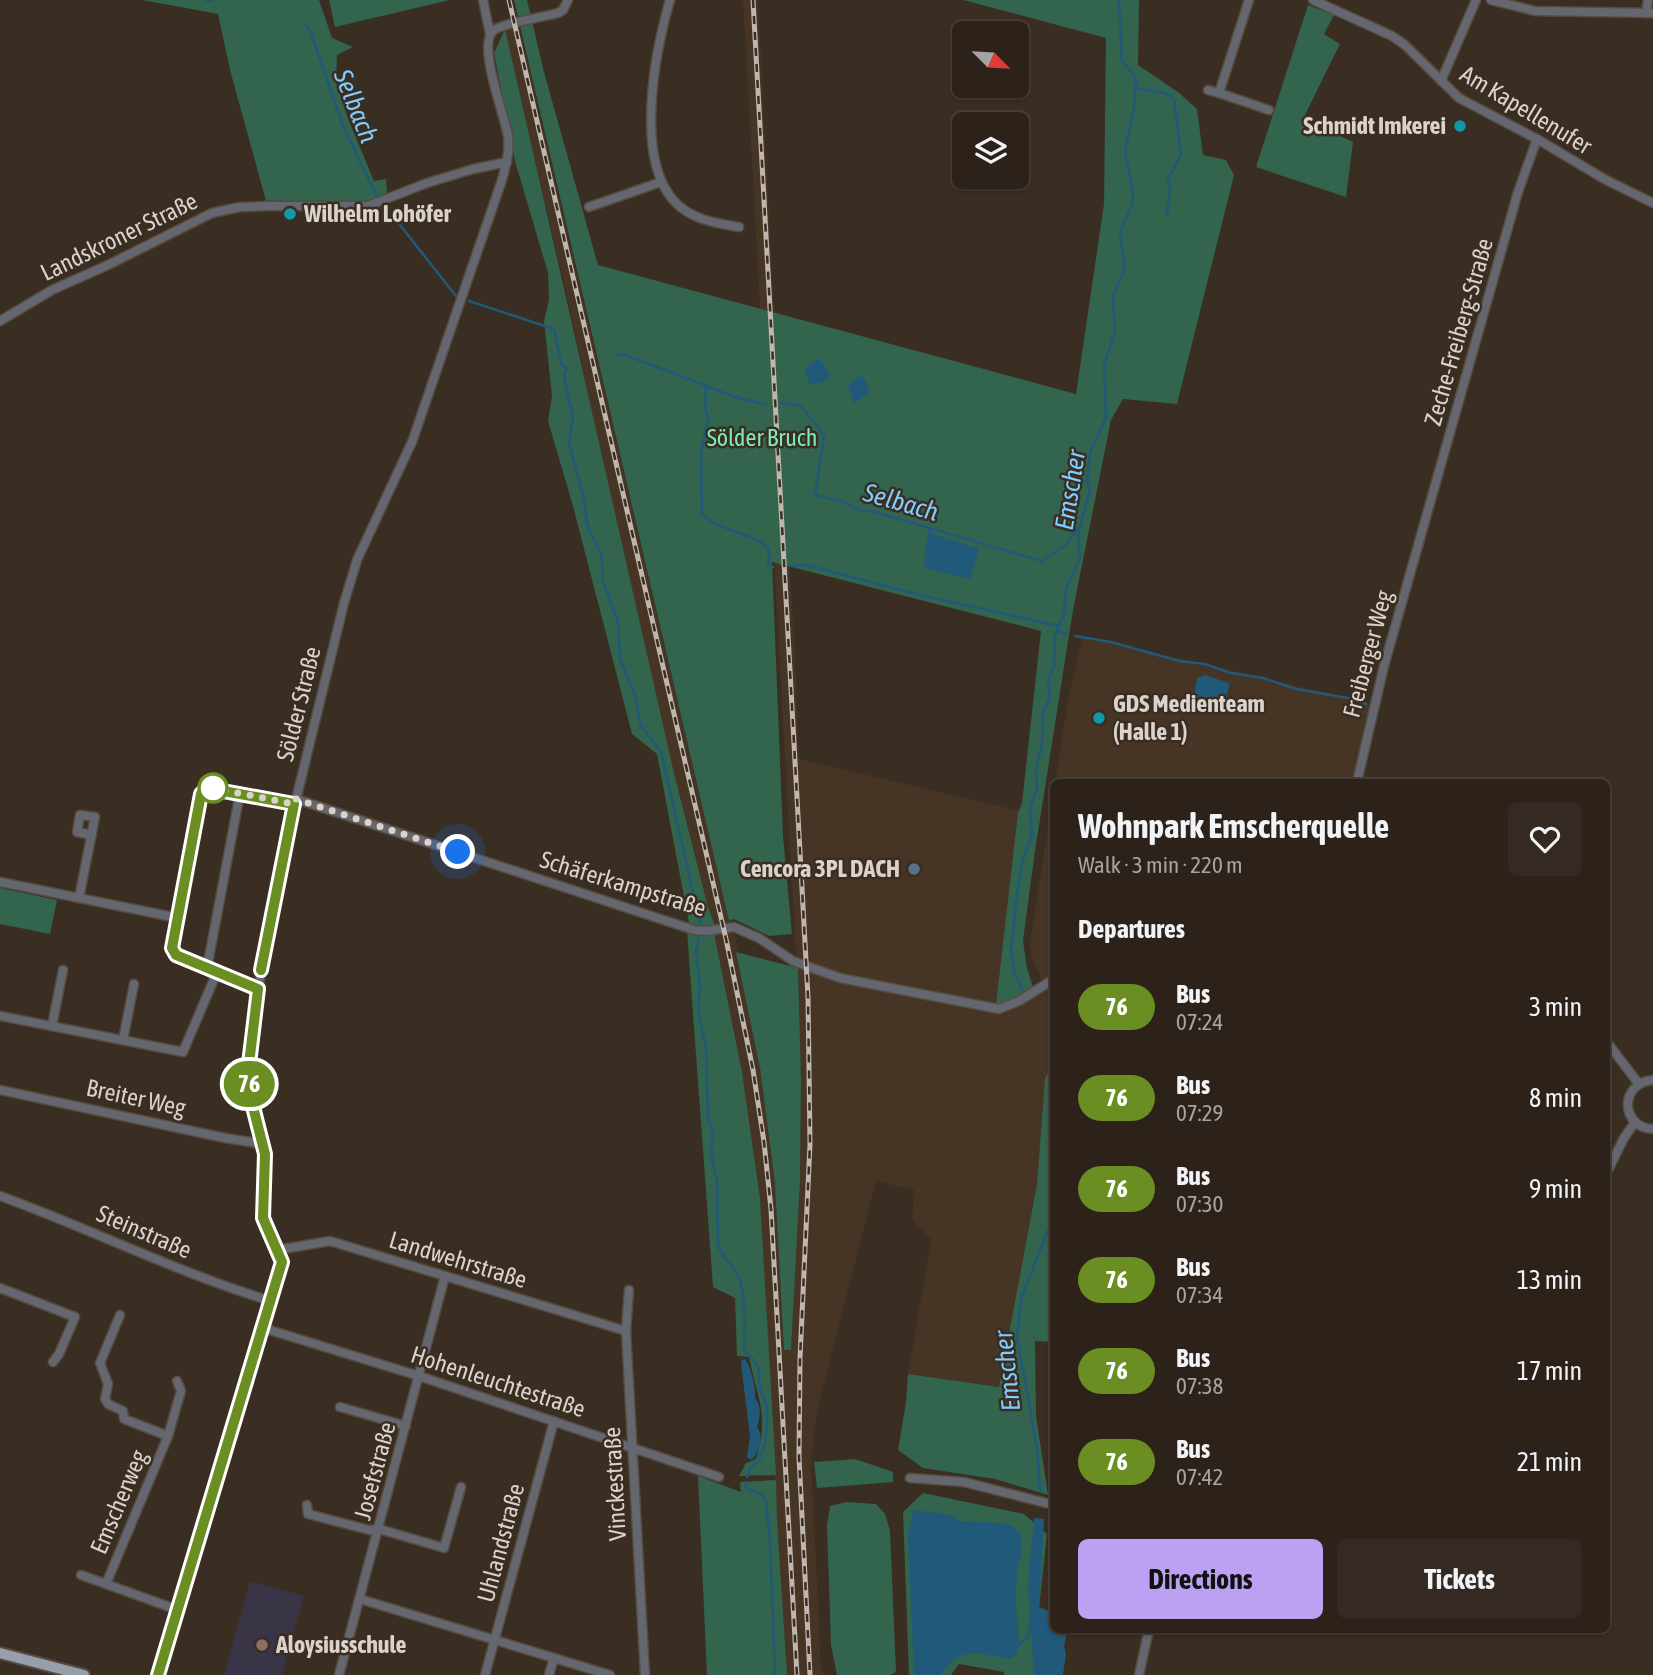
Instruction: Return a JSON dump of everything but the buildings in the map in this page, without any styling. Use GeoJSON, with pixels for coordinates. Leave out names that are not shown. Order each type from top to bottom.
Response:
{"type":"FeatureCollection","features":[{"type":"Feature","properties":{"kind":"main road"},"geometry":{"type":"LineString","coordinates":[[0,1653],[84,1675]]}},
{"type":"Feature","properties":{"kind":"street","name":"Sölder Straße"},"geometry":{"type":"LineString","coordinates":[[158,1675],[281,1269],[281,1256],[263,1218],[266,1163],[249,1091],[249,1064],[270,918],[295,802],[344,603],[358,560],[412,442],[499,193],[506,162],[508,136],[489,58],[490,34],[483,0]]}},
{"type":"Feature","properties":{"kind":"street"},"geometry":{"type":"LineString","coordinates":[[490,34],[499,28],[558,13],[563,10],[568,0]]}},
{"type":"Feature","properties":{"kind":"street"},"geometry":{"type":"LineString","coordinates":[[670,0],[658,48],[652,99],[654,147],[661,182],[674,202],[690,214],[704,220],[739,226]]}},
{"type":"Feature","properties":{"kind":"street"},"geometry":{"type":"LineString","coordinates":[[1219,93],[1249,0]]}},
{"type":"Feature","properties":{"kind":"street","name":"Am Kapellenufer"},"geometry":{"type":"LineString","coordinates":[[1313,0],[1392,36],[1405,45],[1459,98],[1537,139],[1606,180],[1653,203]]}},
{"type":"Feature","properties":{"kind":"street"},"geometry":{"type":"LineString","coordinates":[[1441,80],[1476,0]]}},
{"type":"Feature","properties":{"kind":"street"},"geometry":{"type":"LineString","coordinates":[[1491,0],[1535,11],[1649,13],[1648,0]]}},
{"type":"Feature","properties":{"kind":"street"},"geometry":{"type":"LineString","coordinates":[[1208,90],[1269,110]]}},
{"type":"Feature","properties":{"kind":"street","name":"Zeche-Freiberg-Straße"},"geometry":{"type":"LineString","coordinates":[[1420,537],[1518,192],[1537,139]]}},
{"type":"Feature","properties":{"kind":"street","name":"Landskroner Straße"},"geometry":{"type":"LineString","coordinates":[[0,321],[52,290],[212,212],[240,207],[368,206],[427,183],[506,162]]}},
{"type":"Feature","properties":{"kind":"street"},"geometry":{"type":"LineString","coordinates":[[589,208],[661,182]]}},
{"type":"Feature","properties":{"kind":"street","name":"Freiberger Weg"},"geometry":{"type":"LineString","coordinates":[[1358,779],[1384,666],[1420,537]]}},
{"type":"Feature","properties":{"kind":"street","name":"Schäferkampstraße"},"geometry":{"type":"LineString","coordinates":[[207,968],[176,955],[173,951],[201,794],[210,787],[295,802],[694,930],[707,932],[734,927],[760,938],[793,961],[855,982],[999,1009],[1020,1001],[1050,982]]}},
{"type":"Feature","properties":{"kind":"street"},"geometry":{"type":"LineString","coordinates":[[240,793],[207,968],[258,989]]}},
{"type":"Feature","properties":{"kind":"street"},"geometry":{"type":"LineString","coordinates":[[79,898],[92,835]]}},
{"type":"Feature","properties":{"kind":"street"},"geometry":{"type":"LineString","coordinates":[[0,882],[177,918]]}},
{"type":"Feature","properties":{"kind":"street"},"geometry":{"type":"LineString","coordinates":[[52,1026],[63,970]]}},
{"type":"Feature","properties":{"kind":"street"},"geometry":{"type":"LineString","coordinates":[[0,1016],[183,1052],[217,972]]}},
{"type":"Feature","properties":{"kind":"street"},"geometry":{"type":"LineString","coordinates":[[123,1040],[134,984]]}},
{"type":"Feature","properties":{"kind":"street"},"geometry":{"type":"LineString","coordinates":[[1610,1046],[1639,1084]]}},
{"type":"Feature","properties":{"kind":"street"},"geometry":{"type":"LineString","coordinates":[[1653,1080],[1639,1084],[1628,1100],[1628,1108],[1635,1122],[1642,1127],[1653,1129]]}},
{"type":"Feature","properties":{"kind":"street","name":"Breiter Weg"},"geometry":{"type":"LineString","coordinates":[[0,1090],[263,1144]]}},
{"type":"Feature","properties":{"kind":"street"},"geometry":{"type":"LineString","coordinates":[[1610,1166],[1635,1122]]}},
{"type":"Feature","properties":{"kind":"street","name":"Steinstraße"},"geometry":{"type":"LineString","coordinates":[[0,1197],[75,1224],[213,1283],[271,1301]]}},
{"type":"Feature","properties":{"kind":"street","name":"Landwehrstraße"},"geometry":{"type":"LineString","coordinates":[[277,1250],[330,1241],[626,1331]]}},
{"type":"Feature","properties":{"kind":"street","name":"Josefstraße"},"geometry":{"type":"LineString","coordinates":[[339,1675],[445,1276]]}},
{"type":"Feature","properties":{"kind":"street"},"geometry":{"type":"LineString","coordinates":[[0,1289],[75,1317],[53,1362]]}},
{"type":"Feature","properties":{"kind":"street","name":"Vinckestraße"},"geometry":{"type":"LineString","coordinates":[[629,1290],[626,1331],[645,1675]]}},
{"type":"Feature","properties":{"kind":"street","name":"Emscherweg"},"geometry":{"type":"LineString","coordinates":[[120,1315],[100,1363],[108,1384],[105,1399],[108,1404],[123,1411],[124,1419],[168,1436]]}},
{"type":"Feature","properties":{"kind":"street","name":"Hohenleuchtestraße"},"geometry":{"type":"LineString","coordinates":[[263,1328],[419,1376],[719,1476]]}},
{"type":"Feature","properties":{"kind":"street","name":"Emscherweg"},"geometry":{"type":"LineString","coordinates":[[106,1584],[168,1436],[181,1391],[177,1381]]}},
{"type":"Feature","properties":{"kind":"street"},"geometry":{"type":"LineString","coordinates":[[340,1407],[406,1426]]}},
{"type":"Feature","properties":{"kind":"street","name":"Uhlandstraße"},"geometry":{"type":"LineString","coordinates":[[485,1675],[554,1420]]}},
{"type":"Feature","properties":{"kind":"street"},"geometry":{"type":"LineString","coordinates":[[910,1478],[964,1482],[1050,1504]]}},
{"type":"Feature","properties":{"kind":"street"},"geometry":{"type":"LineString","coordinates":[[307,1505],[308,1514],[369,1530],[379,1529],[444,1548],[461,1487]]}},
{"type":"Feature","properties":{"kind":"street","name":"Emscherweg"},"geometry":{"type":"LineString","coordinates":[[81,1575],[178,1610]]}},
{"type":"Feature","properties":{"kind":"street"},"geometry":{"type":"LineString","coordinates":[[360,1599],[610,1675]]}},
{"type":"Feature","properties":{"kind":"street"},"geometry":{"type":"LineString","coordinates":[[1139,1675],[1148,1633]]}},
{"type":"Feature","properties":{"kind":"street"},"geometry":{"type":"LineString","coordinates":[[549,1675],[554,1658]]}},
{"type":"Feature","properties":{"kind":"shaded area"},"geometry":{"type":"Polygon","coordinates":[[[743,0],[758,0],[799,759],[1020,811],[996,1003],[1042,981],[1031,954],[1030,942],[1050,815],[1050,1073],[1045,1078],[1037,1184],[999,1387],[908,1374],[931,1240],[912,1219],[914,1190],[876,1181],[817,1411],[811,1459],[821,1668],[825,1675],[787,1675],[784,1661],[760,1198],[742,1072],[715,938],[717,932],[734,932],[760,1068],[775,1183],[791,1349],[800,1182],[798,968],[811,973],[810,958],[796,957],[743,0]]]}},
{"type":"Feature","properties":{"kind":"shaded area"},"geometry":{"type":"Polygon","coordinates":[[[519,26],[729,921],[725,926],[716,928],[708,907],[674,773],[506,38],[506,29],[519,26]]]}},
{"type":"Feature","properties":{"kind":"shaded area"},"geometry":{"type":"Polygon","coordinates":[[[1083,636],[1370,703],[1355,779],[1055,779],[1069,695],[1083,636]]]}},
{"type":"Feature","properties":{"kind":"shaded area","name":"Aloysiusschule"},"geometry":{"type":"Polygon","coordinates":[[[250,1581],[304,1596],[282,1675],[224,1675],[250,1581]]]}},
{"type":"Feature","properties":{"kind":"green space"},"geometry":{"type":"Polygon","coordinates":[[[142,0],[319,0],[332,38],[353,47],[337,55],[336,82],[374,181],[386,179],[387,196],[367,203],[349,205],[266,201],[230,70],[218,14],[142,0]]]}},
{"type":"Feature","properties":{"kind":"green space"},"geometry":{"type":"Polygon","coordinates":[[[329,0],[450,0],[335,27],[329,0]]]}},
{"type":"Feature","properties":{"kind":"green space","name":"Sölder Bruch"},"geometry":{"type":"Polygon","coordinates":[[[514,0],[527,0],[544,72],[598,265],[1076,394],[1104,204],[1106,38],[963,0],[1139,0],[1138,65],[1178,92],[1197,109],[1203,155],[1226,160],[1234,175],[1177,404],[1123,399],[1111,420],[1073,610],[1035,851],[1023,941],[1033,987],[1015,998],[996,1004],[1041,631],[772,562],[783,836],[792,934],[769,936],[734,919],[729,921],[514,0]]]}},
{"type":"Feature","properties":{"kind":"green space"},"geometry":{"type":"Polygon","coordinates":[[[1308,5],[1334,15],[1324,34],[1340,44],[1303,119],[1353,142],[1346,197],[1256,167],[1308,5]]]}},
{"type":"Feature","properties":{"kind":"green space"},"geometry":{"type":"Polygon","coordinates":[[[505,29],[674,773],[708,907],[716,928],[689,923],[657,754],[632,734],[573,506],[548,421],[552,396],[544,321],[549,300],[548,273],[515,161],[494,53],[505,29]]]}},
{"type":"Feature","properties":{"kind":"green space"},"geometry":{"type":"Polygon","coordinates":[[[0,888],[57,900],[50,934],[0,924],[0,888]]]}},
{"type":"Feature","properties":{"kind":"green space"},"geometry":{"type":"Polygon","coordinates":[[[687,931],[709,936],[717,932],[715,938],[742,1072],[760,1198],[776,1475],[739,1476],[746,1463],[756,1459],[762,1418],[749,1357],[737,1356],[735,1298],[713,1287],[687,931]]]}},
{"type":"Feature","properties":{"kind":"green space"},"geometry":{"type":"Polygon","coordinates":[[[736,952],[798,968],[800,1182],[791,1350],[784,1350],[775,1183],[760,1068],[736,952]]]}},
{"type":"Feature","properties":{"kind":"green space"},"geometry":{"type":"Polygon","coordinates":[[[1050,1073],[1050,1342],[1035,1341],[1036,1416],[1048,1495],[995,1479],[923,1468],[898,1450],[908,1374],[999,1387],[1037,1184],[1045,1078],[1050,1073]]]}},
{"type":"Feature","properties":{"kind":"green space"},"geometry":{"type":"Polygon","coordinates":[[[855,1459],[893,1472],[893,1482],[817,1488],[814,1462],[855,1459]]]}},
{"type":"Feature","properties":{"kind":"green space"},"geometry":{"type":"Polygon","coordinates":[[[698,1476],[741,1492],[740,1482],[776,1480],[787,1675],[707,1675],[698,1476]]]}},
{"type":"Feature","properties":{"kind":"green space"},"geometry":{"type":"Polygon","coordinates":[[[923,1493],[1024,1514],[1047,1534],[1034,1654],[1047,1675],[1004,1675],[1004,1672],[959,1664],[951,1675],[909,1675],[903,1512],[923,1493]]]}},
{"type":"Feature","properties":{"kind":"green space"},"geometry":{"type":"Polygon","coordinates":[[[846,1502],[876,1504],[885,1514],[890,1530],[896,1672],[890,1675],[837,1675],[831,1645],[827,1525],[830,1506],[846,1502]]]}},
{"type":"Feature","properties":{"kind":"water"},"geometry":{"type":"Polygon","coordinates":[[[819,358],[831,375],[823,382],[809,384],[804,372],[819,358]]]}},
{"type":"Feature","properties":{"kind":"water"},"geometry":{"type":"Polygon","coordinates":[[[862,375],[869,388],[867,394],[854,403],[848,385],[862,375]]]}},
{"type":"Feature","properties":{"kind":"water"},"geometry":{"type":"Polygon","coordinates":[[[928,529],[932,534],[979,549],[970,579],[925,568],[928,529]]]}},
{"type":"Feature","properties":{"kind":"water"},"geometry":{"type":"Polygon","coordinates":[[[1205,675],[1229,683],[1228,692],[1221,704],[1202,709],[1193,702],[1197,678],[1205,675]]]}},
{"type":"Feature","properties":{"kind":"water"},"geometry":{"type":"Polygon","coordinates":[[[745,1359],[753,1378],[760,1412],[757,1427],[760,1444],[751,1460],[747,1457],[750,1436],[741,1364],[745,1359]]]}},
{"type":"Feature","properties":{"kind":"water"},"geometry":{"type":"Polygon","coordinates":[[[914,1510],[950,1515],[959,1521],[1001,1523],[1014,1527],[1019,1532],[1022,1554],[1017,1566],[1016,1604],[1019,1641],[1016,1655],[1011,1659],[980,1654],[963,1655],[948,1665],[941,1675],[914,1675],[908,1533],[914,1510]]]}},
{"type":"Feature","properties":{"kind":"water"},"geometry":{"type":"Polygon","coordinates":[[[1034,1518],[1044,1519],[1039,1607],[1050,1612],[1050,1633],[1067,1633],[1063,1675],[1034,1675],[1028,1587],[1034,1518]]]}},
{"type":"Feature","properties":{"kind":"waterway","name":"Selbach"},"geometry":{"type":"LineString","coordinates":[[205,0],[212,1]]}},
{"type":"Feature","properties":{"kind":"waterway","name":"Emscher"},"geometry":{"type":"LineString","coordinates":[[1022,989],[1014,971],[1011,951],[1018,886],[1024,856],[1032,835],[1030,809],[1037,788],[1036,767],[1042,746],[1043,713],[1050,697],[1048,681],[1054,666],[1055,636],[1064,614],[1066,588],[1080,559],[1078,534],[1090,490],[1087,483],[1090,452],[1106,418],[1104,366],[1115,331],[1113,297],[1125,267],[1120,233],[1132,204],[1133,194],[1125,151],[1134,109],[1136,80],[1122,61],[1119,0]]}},
{"type":"Feature","properties":{"kind":"waterway","name":"Selbach"},"geometry":{"type":"LineString","coordinates":[[306,26],[310,30],[343,126],[377,197]]}},
{"type":"Feature","properties":{"kind":"waterway"},"geometry":{"type":"LineString","coordinates":[[1135,87],[1166,94],[1174,99],[1181,153],[1167,178],[1170,186],[1167,215]]}},
{"type":"Feature","properties":{"kind":"waterway","name":"Selbach"},"geometry":{"type":"LineString","coordinates":[[385,206],[456,296]]}},
{"type":"Feature","properties":{"kind":"waterway","name":"Selbach"},"geometry":{"type":"LineString","coordinates":[[469,301],[554,329],[561,363],[567,368]]}},
{"type":"Feature","properties":{"kind":"waterway","name":"Selbach"},"geometry":{"type":"LineString","coordinates":[[617,355],[625,355],[738,398],[765,404]]}},
{"type":"Feature","properties":{"kind":"waterway"},"geometry":{"type":"LineString","coordinates":[[567,368],[564,377],[573,418],[569,443],[584,499],[587,524],[602,557],[603,581],[618,622],[620,659],[636,698],[640,724],[661,752],[701,927]]}},
{"type":"Feature","properties":{"kind":"waterway"},"geometry":{"type":"LineString","coordinates":[[706,386],[705,408],[708,418],[701,455],[702,514],[717,525],[763,543],[769,551],[768,564],[773,567]]}},
{"type":"Feature","properties":{"kind":"waterway","name":"Selbach"},"geometry":{"type":"LineString","coordinates":[[781,403],[799,405],[824,437],[815,495],[844,502],[860,511],[871,511],[1042,561],[1064,546],[1079,528]]}},
{"type":"Feature","properties":{"kind":"waterway"},"geometry":{"type":"LineString","coordinates":[[790,566],[806,565],[920,595],[1059,626]]}},
{"type":"Feature","properties":{"kind":"waterway"},"geometry":{"type":"LineString","coordinates":[[1058,631],[1066,634]]}},
{"type":"Feature","properties":{"kind":"waterway"},"geometry":{"type":"LineString","coordinates":[[1075,636],[1111,642],[1179,661],[1205,664],[1231,673],[1263,678],[1296,689],[1366,704]]}},
{"type":"Feature","properties":{"kind":"waterway"},"geometry":{"type":"LineString","coordinates":[[699,935],[696,952],[700,985],[698,1010],[706,1049],[708,1117],[713,1134],[711,1152],[717,1181],[718,1245],[736,1272],[742,1288],[744,1349],[758,1366],[760,1389],[767,1407],[764,1447],[747,1477]]}},
{"type":"Feature","properties":{"kind":"waterway","name":"Emscher"},"geometry":{"type":"LineString","coordinates":[[1049,1051],[1050,1056]]}},
{"type":"Feature","properties":{"kind":"waterway","name":"Emscher"},"geometry":{"type":"LineString","coordinates":[[1040,1491],[1037,1449],[1017,1337],[1021,1299],[1050,1223]]}},
{"type":"Feature","properties":{"kind":"waterway"},"geometry":{"type":"LineString","coordinates":[[746,1482],[746,1488],[762,1495],[766,1502],[775,1675]]}},
{"type":"Feature","properties":{"kind":"waterway","name":"Emscher"},"geometry":{"type":"LineString","coordinates":[[1016,1647],[1028,1637],[1030,1624]]}},
{"type":"Feature","properties":{"kind":"railway"},"geometry":{"type":"LineString","coordinates":[[509,0],[726,939],[753,1070],[771,1209],[797,1675]]}},
{"type":"Feature","properties":{"kind":"railway"},"geometry":{"type":"LineString","coordinates":[[753,0],[808,997],[810,1144],[800,1358],[799,1457],[810,1675]]}},
{"type":"Feature","properties":{"kind":"bus line","name":"76"},"geometry":{"type":"LineString","coordinates":[[158,1675],[282,1262],[264,1224],[265,1154],[249,1091],[249,1064],[258,989],[176,955],[172,948],[201,794],[207,788],[294,804],[261,970]]}},
{"type":"Feature","properties":{"kind":"place","name":"Schmidt Imkerei"},"geometry":{"type":"Point","coordinates":[1460,126]}},
{"type":"Feature","properties":{"kind":"place","name":"Wilhelm Lohöfer"},"geometry":{"type":"Point","coordinates":[290,214]}},
{"type":"Feature","properties":{"kind":"place","name":"GDS Medienteam (Halle 1)"},"geometry":{"type":"Point","coordinates":[1099,718]}},
{"type":"Feature","properties":{"kind":"place","name":"Cencora 3PL DACH"},"geometry":{"type":"Point","coordinates":[914,869]}},
{"type":"Feature","properties":{"kind":"place","name":"Aloysiusschule"},"geometry":{"type":"Point","coordinates":[262,1645]}},
{"type":"Feature","properties":{"kind":"route"},"geometry":{"type":"LineString","coordinates":[[213,788],[294,804],[296,799],[458,852]]}}]}
